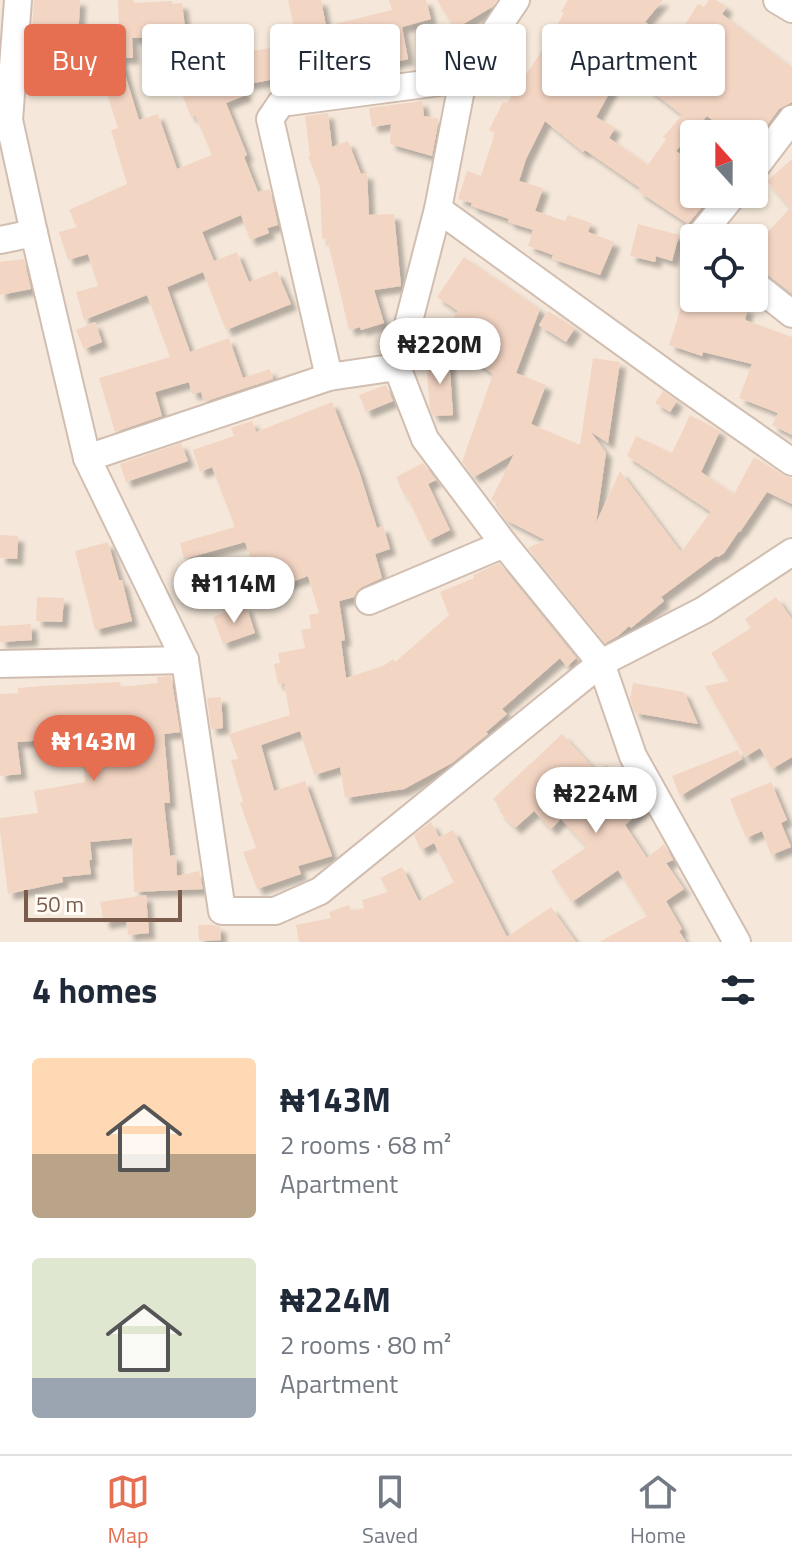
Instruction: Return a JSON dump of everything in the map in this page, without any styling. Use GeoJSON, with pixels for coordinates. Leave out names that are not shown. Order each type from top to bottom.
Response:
{"type":"FeatureCollection","features":[{"type":"Feature","properties":{"kind":"street"},"geometry":{"type":"LineString","coordinates":[[18,0],[9,120],[34,233],[87,458],[185,660],[222,911],[275,911],[320,891],[601,663],[704,610],[792,552]]}},
{"type":"Feature","properties":{"kind":"street"},"geometry":{"type":"LineString","coordinates":[[500,24],[516,0]]}},
{"type":"Feature","properties":{"kind":"street"},"geometry":{"type":"LineString","coordinates":[[777,0],[792,9]]}},
{"type":"Feature","properties":{"kind":"street"},"geometry":{"type":"LineString","coordinates":[[329,377],[270,119],[281,103],[416,85]]}},
{"type":"Feature","properties":{"kind":"street"},"geometry":{"type":"LineString","coordinates":[[460,96],[438,209],[397,367],[425,439],[504,544],[601,663],[633,756],[737,942]]}},
{"type":"Feature","properties":{"kind":"street"},"geometry":{"type":"LineString","coordinates":[[768,151],[792,119]]}},
{"type":"Feature","properties":{"kind":"street"},"geometry":{"type":"LineString","coordinates":[[709,224],[723,208]]}},
{"type":"Feature","properties":{"kind":"street"},"geometry":{"type":"LineString","coordinates":[[438,209],[792,462]]}},
{"type":"Feature","properties":{"kind":"street"},"geometry":{"type":"LineString","coordinates":[[0,240],[34,233]]}},
{"type":"Feature","properties":{"kind":"street"},"geometry":{"type":"LineString","coordinates":[[768,295],[792,314]]}},
{"type":"Feature","properties":{"kind":"street"},"geometry":{"type":"LineString","coordinates":[[87,458],[329,377],[397,367]]}},
{"type":"Feature","properties":{"kind":"street"},"geometry":{"type":"LineString","coordinates":[[369,601],[504,544]]}},
{"type":"Feature","properties":{"kind":"street"},"geometry":{"type":"LineString","coordinates":[[0,664],[185,660]]}},
{"type":"Feature","properties":{"kind":"shaded area"},"geometry":{"type":"Polygon","coordinates":[[[0,0],[792,0],[792,942],[0,942],[0,0]]]}},
{"type":"Feature","properties":{"kind":"building"},"geometry":{"type":"Polygon","coordinates":[[[34,0],[80,0],[79,24],[32,24],[34,0]]]}},
{"type":"Feature","properties":{"kind":"building"},"geometry":{"type":"Polygon","coordinates":[[[118,0],[182,3],[185,24],[142,24],[142,38],[132,38],[133,58],[126,58],[126,24],[119,24],[118,0]]]}},
{"type":"Feature","properties":{"kind":"building"},"geometry":{"type":"Polygon","coordinates":[[[288,0],[321,0],[326,24],[293,24],[288,0]]]}},
{"type":"Feature","properties":{"kind":"building"},"geometry":{"type":"Polygon","coordinates":[[[389,0],[426,0],[431,19],[402,27],[408,59],[400,61],[400,24],[334,24],[392,10],[389,0]]]}},
{"type":"Feature","properties":{"kind":"building"},"geometry":{"type":"Polygon","coordinates":[[[437,0],[497,0],[492,7],[463,24],[452,24],[437,0]]]}},
{"type":"Feature","properties":{"kind":"building"},"geometry":{"type":"Polygon","coordinates":[[[568,0],[663,0],[645,22],[648,24],[557,24],[564,13],[561,12],[568,0]]]}},
{"type":"Feature","properties":{"kind":"building"},"geometry":{"type":"Polygon","coordinates":[[[709,0],[716,0],[727,7],[722,14],[792,68],[792,102],[779,109],[768,124],[768,120],[712,120],[707,116],[703,120],[680,120],[680,146],[676,151],[680,154],[680,208],[701,208],[688,224],[585,150],[583,152],[545,121],[519,181],[543,188],[535,211],[565,221],[568,215],[591,223],[588,232],[614,242],[600,275],[552,259],[553,255],[528,246],[533,230],[458,199],[467,171],[481,176],[495,133],[489,130],[503,102],[507,103],[512,96],[526,96],[526,74],[542,50],[542,96],[608,96],[596,117],[615,128],[609,138],[648,165],[666,139],[663,137],[682,115],[658,96],[725,96],[725,24],[685,24],[698,4],[704,7],[709,0]]]}},
{"type":"Feature","properties":{"kind":"building"},"geometry":{"type":"Polygon","coordinates":[[[270,48],[270,80],[254,83],[254,51],[270,48]]]}},
{"type":"Feature","properties":{"kind":"building"},"geometry":{"type":"Polygon","coordinates":[[[126,78],[139,120],[158,114],[177,169],[212,155],[195,115],[191,117],[183,96],[244,96],[226,103],[258,192],[270,189],[278,225],[267,228],[269,233],[250,240],[241,215],[202,232],[214,261],[237,252],[249,282],[277,271],[291,304],[226,330],[203,272],[167,287],[190,352],[229,338],[243,378],[270,369],[273,379],[204,402],[201,392],[192,394],[189,382],[155,392],[162,416],[115,432],[99,378],[170,357],[147,295],[84,320],[76,292],[98,286],[88,254],[68,260],[59,232],[77,227],[69,210],[127,184],[111,130],[118,128],[108,96],[126,96],[126,78]]]}},
{"type":"Feature","properties":{"kind":"building"},"geometry":{"type":"Polygon","coordinates":[[[422,101],[424,116],[439,119],[432,156],[390,144],[391,124],[372,127],[369,108],[422,101]]]}},
{"type":"Feature","properties":{"kind":"building"},"geometry":{"type":"Polygon","coordinates":[[[328,113],[332,147],[348,141],[361,174],[367,173],[369,215],[394,214],[401,286],[374,290],[384,323],[361,330],[360,327],[349,330],[327,238],[322,239],[320,187],[308,156],[305,116],[328,113]]]}},
{"type":"Feature","properties":{"kind":"building"},"geometry":{"type":"Polygon","coordinates":[[[792,159],[792,293],[768,275],[768,232],[790,208],[768,180],[792,159]]]}},
{"type":"Feature","properties":{"kind":"building"},"geometry":{"type":"Polygon","coordinates":[[[638,224],[679,235],[672,261],[656,256],[655,262],[630,256],[638,224]]]}},
{"type":"Feature","properties":{"kind":"building"},"geometry":{"type":"Polygon","coordinates":[[[464,257],[540,309],[516,373],[546,385],[531,424],[580,445],[593,358],[620,362],[608,443],[591,432],[606,453],[596,523],[620,471],[681,552],[711,512],[627,456],[636,436],[672,453],[690,415],[720,431],[701,472],[734,494],[754,457],[792,478],[792,504],[767,492],[724,553],[661,597],[664,601],[631,628],[629,626],[605,643],[528,548],[545,540],[506,520],[497,508],[499,504],[491,500],[514,454],[474,477],[462,462],[493,374],[440,337],[458,311],[437,297],[464,257]]]}},
{"type":"Feature","properties":{"kind":"building"},"geometry":{"type":"Polygon","coordinates":[[[24,259],[31,289],[0,295],[0,262],[24,259]]]}},
{"type":"Feature","properties":{"kind":"building"},"geometry":{"type":"Polygon","coordinates":[[[548,311],[575,328],[566,342],[539,325],[548,311]]]}},
{"type":"Feature","properties":{"kind":"building"},"geometry":{"type":"Polygon","coordinates":[[[680,311],[747,312],[745,320],[792,337],[792,435],[772,425],[778,413],[739,398],[752,364],[703,352],[702,356],[669,345],[680,311]]]}},
{"type":"Feature","properties":{"kind":"building"},"geometry":{"type":"Polygon","coordinates":[[[95,322],[102,342],[84,349],[76,330],[95,322]]]}},
{"type":"Feature","properties":{"kind":"building"},"geometry":{"type":"Polygon","coordinates":[[[449,356],[453,415],[433,416],[426,362],[428,358],[449,356]]]}},
{"type":"Feature","properties":{"kind":"building"},"geometry":{"type":"Polygon","coordinates":[[[386,385],[393,401],[366,412],[359,395],[386,385]]]}},
{"type":"Feature","properties":{"kind":"building"},"geometry":{"type":"Polygon","coordinates":[[[663,391],[677,401],[670,412],[655,403],[663,391]]]}},
{"type":"Feature","properties":{"kind":"building"},"geometry":{"type":"Polygon","coordinates":[[[332,402],[377,528],[383,526],[390,549],[375,554],[382,578],[362,587],[354,597],[339,601],[345,640],[341,641],[346,678],[383,666],[393,659],[395,662],[449,615],[440,592],[474,578],[473,575],[499,563],[576,658],[567,667],[560,658],[502,709],[507,714],[486,732],[488,734],[452,763],[404,789],[345,798],[340,767],[314,775],[300,731],[261,745],[274,791],[305,781],[332,856],[298,866],[301,874],[257,889],[243,852],[256,848],[240,803],[243,802],[231,760],[238,759],[229,734],[290,715],[284,683],[278,684],[274,664],[280,663],[278,653],[305,648],[301,630],[311,628],[309,615],[319,613],[308,576],[264,592],[245,542],[184,559],[180,543],[235,527],[212,467],[200,472],[193,450],[234,436],[231,428],[252,421],[256,432],[332,402]]]}},
{"type":"Feature","properties":{"kind":"building"},"geometry":{"type":"Polygon","coordinates":[[[181,443],[188,461],[126,482],[120,464],[181,443]]]}},
{"type":"Feature","properties":{"kind":"building"},"geometry":{"type":"Polygon","coordinates":[[[423,463],[436,480],[428,484],[450,530],[428,541],[396,477],[423,463]]]}},
{"type":"Feature","properties":{"kind":"building"},"geometry":{"type":"Polygon","coordinates":[[[0,535],[18,536],[17,559],[0,558],[0,535]]]}},
{"type":"Feature","properties":{"kind":"building"},"geometry":{"type":"Polygon","coordinates":[[[108,542],[132,621],[95,630],[75,551],[108,542]]]}},
{"type":"Feature","properties":{"kind":"building"},"geometry":{"type":"Polygon","coordinates":[[[37,597],[64,598],[62,622],[36,621],[37,597]]]}},
{"type":"Feature","properties":{"kind":"building"},"geometry":{"type":"Polygon","coordinates":[[[776,597],[792,619],[792,757],[772,769],[760,748],[745,757],[705,686],[729,681],[711,653],[751,628],[745,619],[776,597]]]}},
{"type":"Feature","properties":{"kind":"building"},"geometry":{"type":"Polygon","coordinates":[[[246,605],[255,633],[223,644],[213,617],[246,605]]]}},
{"type":"Feature","properties":{"kind":"building"},"geometry":{"type":"Polygon","coordinates":[[[31,624],[32,640],[0,642],[0,626],[31,624]]]}},
{"type":"Feature","properties":{"kind":"building"},"geometry":{"type":"Polygon","coordinates":[[[171,676],[180,732],[164,734],[170,803],[164,803],[170,856],[176,855],[177,876],[199,871],[203,889],[134,892],[132,838],[90,842],[91,874],[62,877],[63,882],[8,894],[0,818],[38,813],[34,791],[85,782],[81,728],[46,731],[47,740],[17,742],[21,774],[0,776],[0,694],[18,693],[18,688],[43,686],[120,682],[121,687],[158,683],[157,677],[171,676]]]}},
{"type":"Feature","properties":{"kind":"building"},"geometry":{"type":"Polygon","coordinates":[[[633,683],[684,692],[698,724],[635,713],[630,699],[633,683]]]}},
{"type":"Feature","properties":{"kind":"building"},"geometry":{"type":"Polygon","coordinates":[[[221,697],[223,728],[211,729],[207,698],[221,697]]]}},
{"type":"Feature","properties":{"kind":"building"},"geometry":{"type":"Polygon","coordinates":[[[562,734],[596,771],[607,765],[644,808],[625,825],[647,858],[664,844],[673,860],[666,863],[684,889],[666,901],[686,942],[599,942],[647,916],[618,870],[572,902],[551,871],[587,847],[561,819],[551,829],[534,811],[515,828],[499,811],[502,809],[493,799],[562,734]]]}},
{"type":"Feature","properties":{"kind":"building"},"geometry":{"type":"Polygon","coordinates":[[[738,750],[742,759],[680,796],[672,776],[738,750]]]}},
{"type":"Feature","properties":{"kind":"building"},"geometry":{"type":"Polygon","coordinates":[[[771,782],[787,820],[781,823],[791,847],[771,855],[762,831],[746,838],[730,799],[771,782]]]}},
{"type":"Feature","properties":{"kind":"building"},"geometry":{"type":"Polygon","coordinates":[[[431,822],[439,837],[453,830],[507,937],[551,907],[576,942],[299,942],[296,925],[331,918],[329,912],[349,905],[351,911],[364,908],[362,900],[388,892],[380,878],[402,867],[419,901],[454,882],[434,843],[421,850],[414,835],[431,822]]]}},
{"type":"Feature","properties":{"kind":"building"},"geometry":{"type":"Polygon","coordinates":[[[146,895],[149,933],[128,935],[126,919],[104,923],[100,902],[146,895]]]}},
{"type":"Feature","properties":{"kind":"building"},"geometry":{"type":"Polygon","coordinates":[[[198,925],[220,927],[221,940],[199,941],[198,925]]]}}]}
